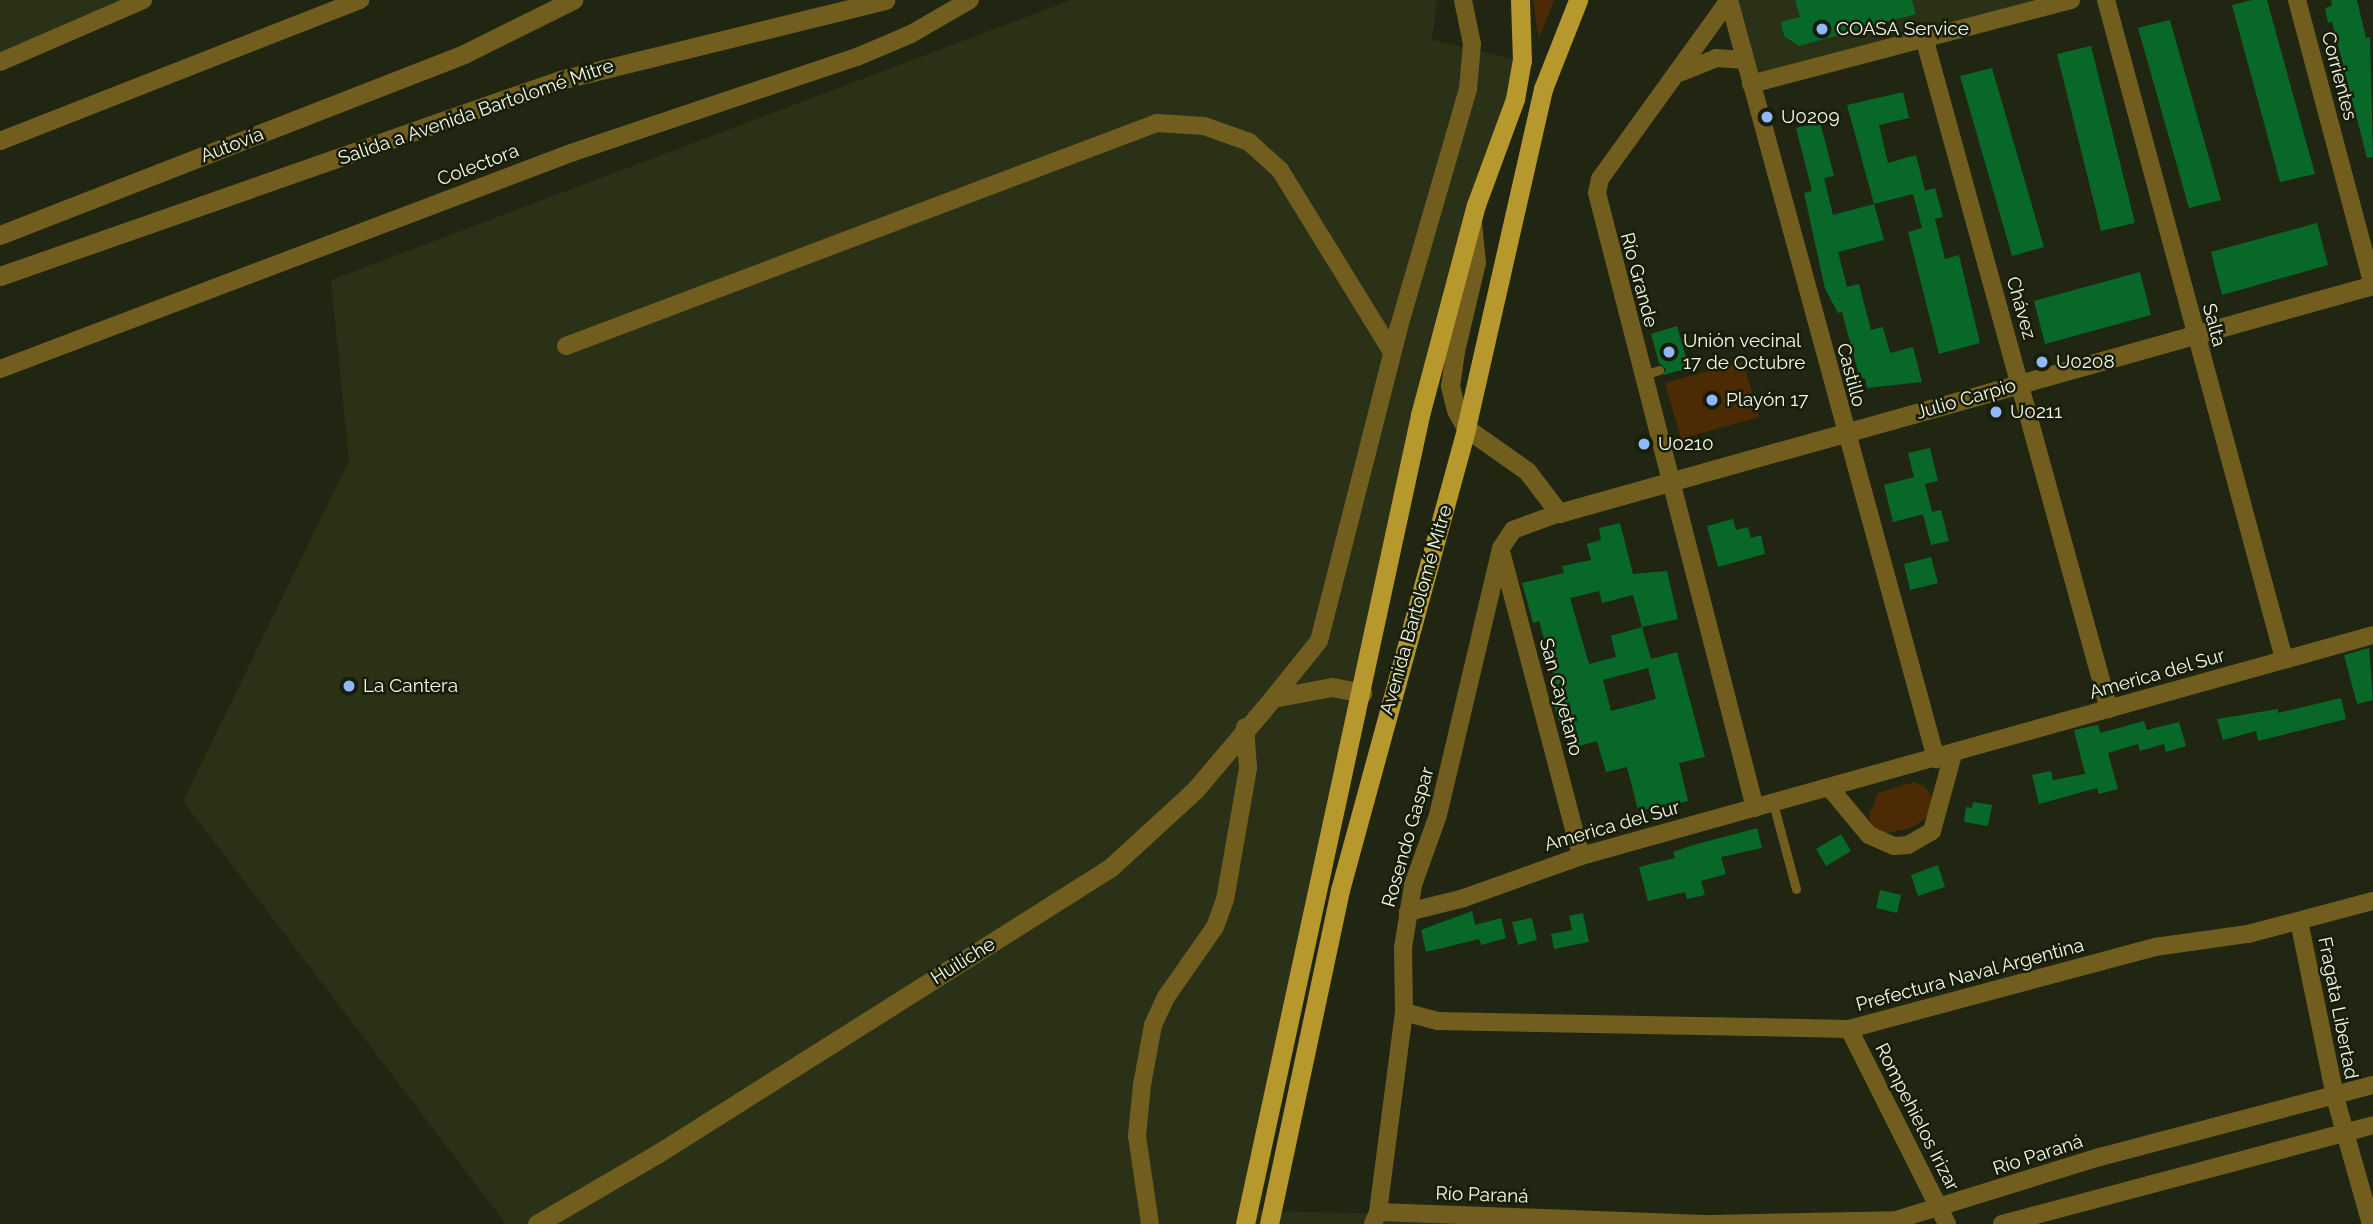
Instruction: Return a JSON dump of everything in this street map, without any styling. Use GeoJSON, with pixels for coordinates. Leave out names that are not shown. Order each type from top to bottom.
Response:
{"type":"FeatureCollection","features":[{"type":"Feature","properties":{"kind":"main road","name":"Avenida Bartolomé Mitre"},"geometry":{"type":"LineString","coordinates":[[1245,1224],[1297,969],[1362,693],[1418,427],[1472,222],[1515,99],[1522,61],[1520,0]]}},
{"type":"Feature","properties":{"kind":"main road","name":"Avenida Bartolomé Mitre"},"geometry":{"type":"LineString","coordinates":[[1269,1224],[1340,890],[1466,428],[1543,89],[1578,0]]}},
{"type":"Feature","properties":{"kind":"street"},"geometry":{"type":"LineString","coordinates":[[0,62],[143,0]]}},
{"type":"Feature","properties":{"kind":"street"},"geometry":{"type":"LineString","coordinates":[[0,141],[360,0]]}},
{"type":"Feature","properties":{"kind":"street","name":"Autovía"},"geometry":{"type":"LineString","coordinates":[[0,235],[464,54],[573,0]]}},
{"type":"Feature","properties":{"kind":"street","name":"Salida a Avenida Bartolomé Mitre"},"geometry":{"type":"LineString","coordinates":[[0,276],[72,248],[226,200],[560,80],[886,0]]}},
{"type":"Feature","properties":{"kind":"street","name":"Colectora"},"geometry":{"type":"LineString","coordinates":[[0,369],[558,157],[857,57],[911,34],[970,0]]}},
{"type":"Feature","properties":{"kind":"street"},"geometry":{"type":"LineString","coordinates":[[1273,698],[1319,641],[1392,352],[1468,89],[1472,44],[1463,0]]}},
{"type":"Feature","properties":{"kind":"street","name":"Castillo"},"geometry":{"type":"LineString","coordinates":[[1729,0],[1845,434],[1944,756]]}},
{"type":"Feature","properties":{"kind":"street","name":"Río Grande"},"geometry":{"type":"LineString","coordinates":[[1729,0],[1600,179],[1597,193],[1651,373],[1670,483],[1764,805]]}},
{"type":"Feature","properties":{"kind":"street"},"geometry":{"type":"LineString","coordinates":[[1751,84],[1925,41],[2071,0]]}},
{"type":"Feature","properties":{"kind":"street","name":"Salta"},"geometry":{"type":"LineString","coordinates":[[2106,0],[2194,335],[2284,659]]}},
{"type":"Feature","properties":{"kind":"street","name":"Corrientes"},"geometry":{"type":"LineString","coordinates":[[2297,0],[2373,285]]}},
{"type":"Feature","properties":{"kind":"street","name":"Chávez"},"geometry":{"type":"LineString","coordinates":[[1925,41],[2109,709]]}},
{"type":"Feature","properties":{"kind":"street"},"geometry":{"type":"LineString","coordinates":[[1677,74],[1716,58],[1745,60]]}},
{"type":"Feature","properties":{"kind":"street"},"geometry":{"type":"LineString","coordinates":[[566,345],[1157,123],[1204,126],[1249,142],[1280,170],[1392,352]]}},
{"type":"Feature","properties":{"kind":"street"},"geometry":{"type":"LineString","coordinates":[[1472,222],[1476,240],[1474,280],[1450,386],[1466,428],[1527,471],[1559,513],[1514,530],[1501,548]]}},
{"type":"Feature","properties":{"kind":"street","name":"Julio Carpio"},"geometry":{"type":"LineString","coordinates":[[1559,513],[2373,285]]}},
{"type":"Feature","properties":{"kind":"street","name":"San Cayetano"},"geometry":{"type":"LineString","coordinates":[[1501,548],[1581,856]]}},
{"type":"Feature","properties":{"kind":"street","name":"Rosendo Gaspar"},"geometry":{"type":"LineString","coordinates":[[1375,1218],[1404,1012],[1408,912],[1438,815],[1501,548]]}},
{"type":"Feature","properties":{"kind":"street","name":"America del Sur"},"geometry":{"type":"LineString","coordinates":[[1408,912],[1464,898],[1581,856],[2373,635]]}},
{"type":"Feature","properties":{"kind":"street"},"geometry":{"type":"LineString","coordinates":[[1273,698],[1332,687],[1362,693]]}},
{"type":"Feature","properties":{"kind":"street","name":"Huiliche"},"geometry":{"type":"LineString","coordinates":[[537,1224],[657,1154],[1110,868],[1195,790],[1245,727],[1273,698]]}},
{"type":"Feature","properties":{"kind":"street"},"geometry":{"type":"LineString","coordinates":[[1150,1224],[1137,1136],[1153,1025],[1167,997],[1215,927],[1225,900],[1248,768],[1245,727]]}},
{"type":"Feature","properties":{"kind":"street"},"geometry":{"type":"LineString","coordinates":[[1829,787],[1868,835],[1894,846],[1908,845],[1932,831],[1944,756]]}},
{"type":"Feature","properties":{"kind":"street","name":"Prefectura Naval Argentina"},"geometry":{"type":"LineString","coordinates":[[1404,1012],[1437,1021],[1849,1029],[2155,947],[2299,921],[2373,901]]}},
{"type":"Feature","properties":{"kind":"street","name":"Fragata Libertad"},"geometry":{"type":"LineString","coordinates":[[2299,921],[2334,1097],[2371,1224]]}},
{"type":"Feature","properties":{"kind":"street","name":"Rompehielos Irizar"},"geometry":{"type":"LineString","coordinates":[[1849,1029],[1943,1217]]}},
{"type":"Feature","properties":{"kind":"street","name":"Río Paraná"},"geometry":{"type":"LineString","coordinates":[[1375,1218],[1711,1224],[1943,1217],[2100,1157],[2373,1085]]}},
{"type":"Feature","properties":{"kind":"street"},"geometry":{"type":"LineString","coordinates":[[2002,1224],[2373,1125]]}},
{"type":"Feature","properties":{"kind":"lane"},"geometry":{"type":"LineString","coordinates":[[1764,805],[1796,889]]}},
{"type":"Feature","properties":{"kind":"shaded area"},"geometry":{"type":"Polygon","coordinates":[[[0,0],[143,0],[0,62],[0,0]]]}},
{"type":"Feature","properties":{"kind":"shaded area"},"geometry":{"type":"Polygon","coordinates":[[[1071,0],[1437,0],[1432,40],[1522,61],[1476,205],[1249,1210],[1711,1224],[506,1224],[183,801],[349,461],[331,280],[1071,0]]]}},
{"type":"Feature","properties":{"kind":"shaded area"},"geometry":{"type":"Polygon","coordinates":[[[1533,0],[1554,0],[1539,39],[1535,14],[1533,0]]]}},
{"type":"Feature","properties":{"kind":"shaded area"},"geometry":{"type":"Polygon","coordinates":[[[1729,0],[2071,0],[1751,84],[1729,0]]]}},
{"type":"Feature","properties":{"kind":"shaded area","name":"Playón 17"},"geometry":{"type":"Polygon","coordinates":[[[1743,361],[1759,417],[1681,439],[1665,383],[1743,361]]]}},
{"type":"Feature","properties":{"kind":"shaded area"},"geometry":{"type":"Polygon","coordinates":[[[1914,782],[1924,786],[1932,796],[1931,815],[1911,828],[1881,834],[1872,827],[1869,815],[1878,793],[1914,782]]]}},
{"type":"Feature","properties":{"kind":"building","name":"COASA Service"},"geometry":{"type":"Polygon","coordinates":[[[1795,0],[1912,0],[1916,14],[1799,46],[1784,36],[1781,22],[1800,17],[1795,0]]]}},
{"type":"Feature","properties":{"kind":"building"},"geometry":{"type":"Polygon","coordinates":[[[2252,0],[2267,0],[2315,174],[2280,182],[2232,5],[2252,0]]]}},
{"type":"Feature","properties":{"kind":"building"},"geometry":{"type":"Polygon","coordinates":[[[2331,0],[2357,0],[2366,38],[2370,37],[2373,157],[2367,158],[2332,22],[2328,23],[2325,8],[2332,6],[2331,0]]]}},
{"type":"Feature","properties":{"kind":"building"},"geometry":{"type":"Polygon","coordinates":[[[2170,20],[2221,200],[2189,208],[2138,28],[2170,20]]]}},
{"type":"Feature","properties":{"kind":"building"},"geometry":{"type":"Polygon","coordinates":[[[2091,46],[2135,223],[2101,231],[2057,54],[2091,46]]]}},
{"type":"Feature","properties":{"kind":"building"},"geometry":{"type":"Polygon","coordinates":[[[1992,68],[2044,247],[2012,256],[1960,76],[1992,68]]]}},
{"type":"Feature","properties":{"kind":"building"},"geometry":{"type":"Polygon","coordinates":[[[1903,92],[1909,118],[1879,125],[1888,163],[1916,155],[1925,191],[1874,204],[1847,105],[1903,92]]]}},
{"type":"Feature","properties":{"kind":"building"},"geometry":{"type":"Polygon","coordinates":[[[1820,122],[1834,176],[1824,178],[1833,215],[1874,204],[1884,240],[1838,252],[1847,287],[1859,284],[1871,330],[1883,327],[1890,353],[1913,347],[1922,382],[1867,388],[1865,378],[1860,379],[1842,312],[1838,313],[1825,289],[1804,193],[1812,191],[1796,128],[1820,122]]]}},
{"type":"Feature","properties":{"kind":"building"},"geometry":{"type":"Polygon","coordinates":[[[1935,188],[1943,217],[1935,219],[1945,259],[1959,255],[1980,343],[1939,354],[1908,232],[1922,228],[1913,194],[1935,188]]]}},
{"type":"Feature","properties":{"kind":"building"},"geometry":{"type":"Polygon","coordinates":[[[2317,223],[2328,265],[2222,295],[2211,252],[2317,223]]]}},
{"type":"Feature","properties":{"kind":"building"},"geometry":{"type":"Polygon","coordinates":[[[2140,272],[2151,315],[2045,344],[2034,301],[2140,272]]]}},
{"type":"Feature","properties":{"kind":"building"},"geometry":{"type":"Polygon","coordinates":[[[1677,326],[1689,368],[1663,375],[1666,369],[1659,363],[1651,334],[1677,326]]]}},
{"type":"Feature","properties":{"kind":"building"},"geometry":{"type":"Polygon","coordinates":[[[1930,448],[1938,481],[1925,484],[1932,512],[1893,522],[1884,485],[1914,477],[1908,453],[1930,448]]]}},
{"type":"Feature","properties":{"kind":"building"},"geometry":{"type":"Polygon","coordinates":[[[1941,510],[1949,541],[1931,545],[1923,514],[1941,510]]]}},
{"type":"Feature","properties":{"kind":"building"},"geometry":{"type":"Polygon","coordinates":[[[1733,519],[1736,530],[1748,527],[1751,538],[1761,535],[1765,554],[1718,567],[1707,526],[1733,519]]]}},
{"type":"Feature","properties":{"kind":"building"},"geometry":{"type":"Polygon","coordinates":[[[1620,523],[1633,574],[1667,571],[1678,619],[1642,627],[1651,659],[1677,652],[1705,757],[1679,763],[1688,801],[1638,810],[1627,767],[1606,772],[1597,741],[1576,747],[1569,723],[1560,725],[1553,701],[1560,699],[1552,667],[1539,621],[1533,623],[1522,583],[1564,573],[1562,566],[1591,560],[1587,544],[1601,540],[1599,528],[1620,523]],[[1599,591],[1570,598],[1589,664],[1616,657],[1611,636],[1642,627],[1633,595],[1602,603],[1599,591]],[[1648,668],[1603,680],[1611,711],[1656,699],[1648,668]]]}},
{"type":"Feature","properties":{"kind":"building"},"geometry":{"type":"Polygon","coordinates":[[[1931,557],[1938,583],[1910,590],[1904,564],[1931,557]]]}},
{"type":"Feature","properties":{"kind":"building"},"geometry":{"type":"Polygon","coordinates":[[[2369,648],[2373,700],[2357,704],[2344,655],[2369,648]]]}},
{"type":"Feature","properties":{"kind":"building"},"geometry":{"type":"Polygon","coordinates":[[[2341,698],[2346,719],[2258,741],[2256,731],[2223,740],[2217,719],[2278,709],[2278,713],[2341,698]]]}},
{"type":"Feature","properties":{"kind":"building"},"geometry":{"type":"Polygon","coordinates":[[[2144,721],[2147,730],[2179,722],[2186,746],[2166,752],[2164,744],[2140,751],[2138,744],[2108,753],[2118,789],[2099,794],[2097,788],[2039,804],[2032,775],[2051,771],[2053,780],[2085,774],[2074,730],[2098,725],[2100,733],[2144,721]]]}},
{"type":"Feature","properties":{"kind":"building"},"geometry":{"type":"Polygon","coordinates":[[[1973,802],[1992,805],[1988,826],[1964,822],[1966,807],[1972,808],[1973,802]]]}},
{"type":"Feature","properties":{"kind":"building"},"geometry":{"type":"Polygon","coordinates":[[[1757,828],[1762,848],[1721,857],[1726,874],[1701,881],[1705,895],[1687,899],[1685,892],[1648,901],[1639,867],[1675,858],[1673,852],[1690,846],[1757,828]]]}},
{"type":"Feature","properties":{"kind":"building"},"geometry":{"type":"Polygon","coordinates":[[[1841,834],[1851,851],[1826,866],[1816,849],[1841,834]]]}},
{"type":"Feature","properties":{"kind":"building"},"geometry":{"type":"Polygon","coordinates":[[[1938,865],[1945,887],[1918,896],[1911,875],[1938,865]]]}},
{"type":"Feature","properties":{"kind":"building"},"geometry":{"type":"Polygon","coordinates":[[[1880,890],[1901,895],[1897,913],[1876,908],[1880,890]]]}},
{"type":"Feature","properties":{"kind":"building"},"geometry":{"type":"Polygon","coordinates":[[[1472,911],[1475,925],[1501,918],[1506,938],[1481,945],[1479,939],[1426,952],[1421,930],[1472,911]]]}},
{"type":"Feature","properties":{"kind":"building"},"geometry":{"type":"Polygon","coordinates":[[[1583,913],[1589,942],[1554,949],[1551,934],[1572,930],[1569,916],[1583,913]]]}},
{"type":"Feature","properties":{"kind":"building"},"geometry":{"type":"Polygon","coordinates":[[[1532,918],[1537,940],[1518,945],[1512,922],[1532,918]]]}},
{"type":"Feature","properties":{"kind":"place","name":"COASA Service"},"geometry":{"type":"Point","coordinates":[1822,29]}},
{"type":"Feature","properties":{"kind":"place","name":"U0209"},"geometry":{"type":"Point","coordinates":[1767,117]}},
{"type":"Feature","properties":{"kind":"place","name":"Unión vecinal 17 de Octubre"},"geometry":{"type":"Point","coordinates":[1669,352]}},
{"type":"Feature","properties":{"kind":"place","name":"U0208"},"geometry":{"type":"Point","coordinates":[2042,362]}},
{"type":"Feature","properties":{"kind":"place","name":"Playón 17"},"geometry":{"type":"Point","coordinates":[1712,400]}},
{"type":"Feature","properties":{"kind":"place","name":"U0211"},"geometry":{"type":"Point","coordinates":[1996,412]}},
{"type":"Feature","properties":{"kind":"place","name":"U0210"},"geometry":{"type":"Point","coordinates":[1644,444]}},
{"type":"Feature","properties":{"kind":"place","name":"La Cantera"},"geometry":{"type":"Point","coordinates":[349,686]}}]}
